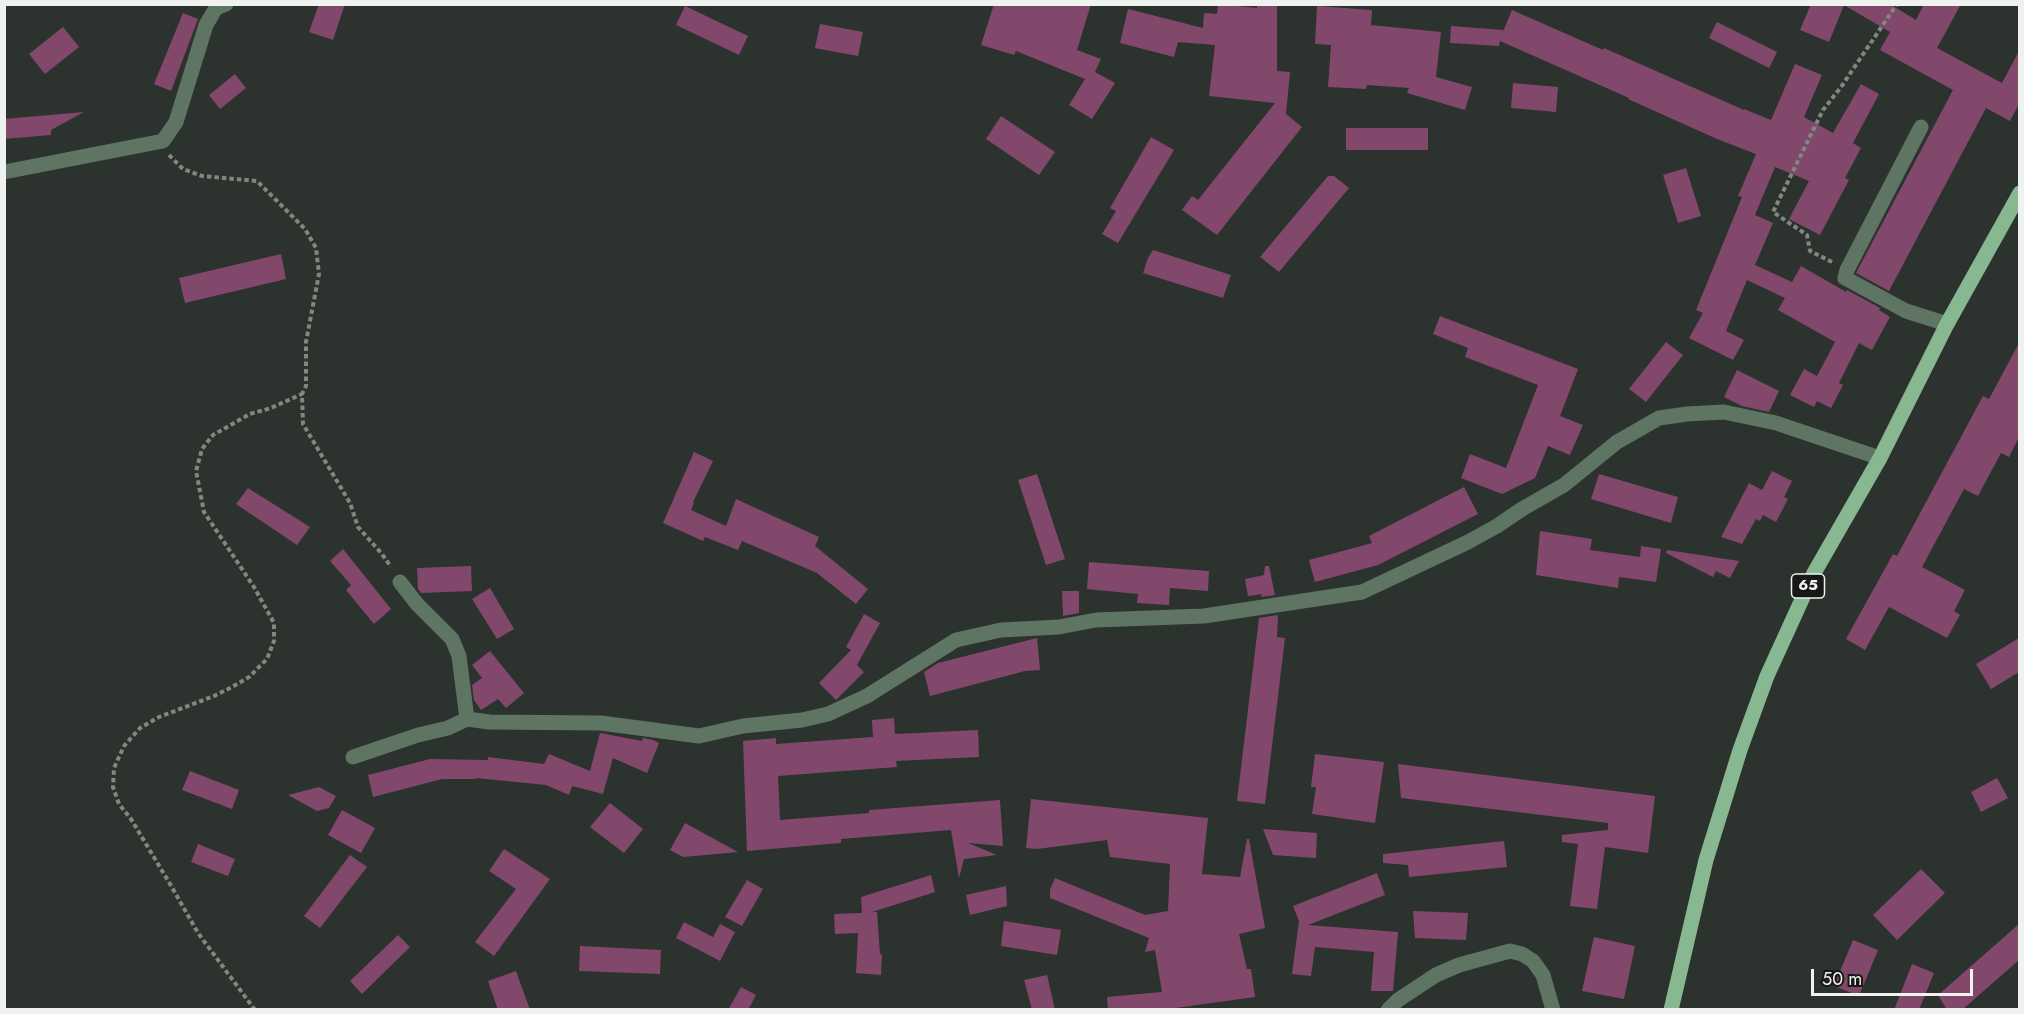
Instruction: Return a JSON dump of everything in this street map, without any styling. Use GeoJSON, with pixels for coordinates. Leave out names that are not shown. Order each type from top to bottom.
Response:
{"type":"FeatureCollection","features":[{"type":"Feature","properties":{"kind":"main road","name":"65"},"geometry":{"type":"LineString","coordinates":[[1671,1010],[1706,860],[1740,750],[1767,676],[1814,573],[1880,458],[1947,324],[2019,193]]}},
{"type":"Feature","properties":{"kind":"street"},"geometry":{"type":"LineString","coordinates":[[4,172],[163,141],[176,122],[206,25],[219,6]]}},
{"type":"Feature","properties":{"kind":"street"},"geometry":{"type":"LineString","coordinates":[[1921,127],[1847,270],[1845,278],[1906,311],[1947,324]]}},
{"type":"Feature","properties":{"kind":"street"},"geometry":{"type":"LineString","coordinates":[[354,758],[418,735],[448,728],[467,719],[489,722],[601,723],[699,736],[744,726],[802,720],[828,714],[867,696],[956,640],[1001,630],[1059,627],[1096,620],[1203,616],[1362,592],[1497,526],[1564,485],[1617,442],[1659,418],[1724,412],[1776,423],[1880,458]]}},
{"type":"Feature","properties":{"kind":"street"},"geometry":{"type":"LineString","coordinates":[[400,582],[417,604],[452,639],[459,656],[467,719]]}},
{"type":"Feature","properties":{"kind":"street"},"geometry":{"type":"LineString","coordinates":[[1388,1010],[1398,1000],[1436,975],[1459,965],[1510,951],[1522,954],[1533,961],[1549,991],[1553,1010]]}},
{"type":"Feature","properties":{"kind":"path"},"geometry":{"type":"LineString","coordinates":[[1847,270],[1810,250],[1807,235],[1773,212],[1823,110],[1897,4]]}},
{"type":"Feature","properties":{"kind":"path"},"geometry":{"type":"LineString","coordinates":[[163,141],[168,155],[183,169],[202,176],[257,181],[306,230],[316,248],[319,274],[306,342],[306,386],[302,394],[303,424],[350,503],[358,527],[382,555],[400,582]]}},
{"type":"Feature","properties":{"kind":"path"},"geometry":{"type":"LineString","coordinates":[[255,1010],[198,933],[131,819],[119,804],[113,787],[114,768],[124,746],[140,729],[159,717],[232,687],[249,677],[267,660],[274,641],[274,623],[260,596],[204,512],[196,471],[202,449],[213,435],[250,414],[272,408],[302,394]]}},
{"type":"Feature","properties":{"kind":"building"},"geometry":{"type":"Polygon","coordinates":[[[319,4],[345,4],[333,40],[309,32],[319,4]]]}},
{"type":"Feature","properties":{"kind":"building"},"geometry":{"type":"Polygon","coordinates":[[[994,4],[1091,4],[1077,50],[1101,59],[1095,72],[1115,83],[1092,119],[1069,105],[1085,79],[1016,51],[1014,55],[981,45],[994,4]]]}},
{"type":"Feature","properties":{"kind":"building"},"geometry":{"type":"Polygon","coordinates":[[[1218,4],[1257,8],[1257,4],[1277,4],[1277,71],[1290,72],[1286,114],[1302,127],[1217,235],[1182,210],[1192,196],[1198,200],[1275,103],[1209,96],[1215,45],[1178,42],[1174,57],[1120,43],[1128,9],[1203,28],[1204,13],[1217,14],[1218,4]]]}},
{"type":"Feature","properties":{"kind":"building"},"geometry":{"type":"Polygon","coordinates":[[[1811,4],[1890,4],[1916,20],[1924,4],[1961,4],[1937,48],[2002,83],[2019,51],[2019,104],[2010,121],[1986,108],[1889,291],[1856,273],[1953,90],[1880,50],[1890,32],[1844,5],[1829,42],[1800,30],[1811,4]]]}},
{"type":"Feature","properties":{"kind":"building"},"geometry":{"type":"Polygon","coordinates":[[[685,6],[748,36],[739,55],[676,25],[685,6]]]}},
{"type":"Feature","properties":{"kind":"building"},"geometry":{"type":"Polygon","coordinates":[[[1317,6],[1372,10],[1371,25],[1441,32],[1436,77],[1472,87],[1465,110],[1407,93],[1409,88],[1367,85],[1366,89],[1328,87],[1331,45],[1315,44],[1317,6]]]}},
{"type":"Feature","properties":{"kind":"building"},"geometry":{"type":"Polygon","coordinates":[[[1512,10],[1771,120],[1795,64],[1822,75],[1804,117],[1833,133],[1861,84],[1879,94],[1853,143],[1861,148],[1845,178],[1849,180],[1820,235],[1789,219],[1809,181],[1775,167],[1755,215],[1773,223],[1755,265],[1792,282],[1801,266],[1846,292],[1847,290],[1880,308],[1879,310],[1890,317],[1872,350],[1859,343],[1839,383],[1843,385],[1831,408],[1817,401],[1814,407],[1790,395],[1804,369],[1817,376],[1835,342],[1778,310],[1785,298],[1747,280],[1726,331],[1744,340],[1733,360],[1689,338],[1703,313],[1696,310],[1742,197],[1738,196],[1756,154],[1717,139],[1500,41],[1499,46],[1450,43],[1451,26],[1503,30],[1502,34],[1512,10]]]}},
{"type":"Feature","properties":{"kind":"building"},"geometry":{"type":"Polygon","coordinates":[[[183,13],[198,19],[171,91],[154,84],[183,13]]]}},
{"type":"Feature","properties":{"kind":"building"},"geometry":{"type":"Polygon","coordinates":[[[1717,22],[1777,52],[1769,68],[1709,38],[1717,22]]]}},
{"type":"Feature","properties":{"kind":"building"},"geometry":{"type":"Polygon","coordinates":[[[820,24],[863,32],[858,56],[815,48],[820,24]]]}},
{"type":"Feature","properties":{"kind":"building"},"geometry":{"type":"Polygon","coordinates":[[[63,27],[79,47],[45,74],[29,54],[63,27]]]}},
{"type":"Feature","properties":{"kind":"building"},"geometry":{"type":"Polygon","coordinates":[[[235,74],[246,88],[220,109],[209,95],[235,74]]]}},
{"type":"Feature","properties":{"kind":"building"},"geometry":{"type":"Polygon","coordinates":[[[1513,83],[1558,87],[1556,112],[1511,108],[1513,83]]]}},
{"type":"Feature","properties":{"kind":"building"},"geometry":{"type":"Polygon","coordinates":[[[84,112],[51,130],[51,135],[4,139],[4,119],[84,112]]]}},
{"type":"Feature","properties":{"kind":"building"},"geometry":{"type":"Polygon","coordinates":[[[1001,116],[1055,152],[1039,175],[986,139],[1001,116]]]}},
{"type":"Feature","properties":{"kind":"building"},"geometry":{"type":"Polygon","coordinates":[[[1346,128],[1428,128],[1428,150],[1346,150],[1346,128]]]}},
{"type":"Feature","properties":{"kind":"building"},"geometry":{"type":"Polygon","coordinates":[[[1151,137],[1174,150],[1118,243],[1102,234],[1116,211],[1110,208],[1151,137]]]}},
{"type":"Feature","properties":{"kind":"building"},"geometry":{"type":"Polygon","coordinates":[[[1686,168],[1701,216],[1678,223],[1663,175],[1686,168]]]}},
{"type":"Feature","properties":{"kind":"building"},"geometry":{"type":"Polygon","coordinates":[[[1328,176],[1334,176],[1349,188],[1279,272],[1260,257],[1328,176]]]}},
{"type":"Feature","properties":{"kind":"building"},"geometry":{"type":"Polygon","coordinates":[[[1153,250],[1231,275],[1223,298],[1143,273],[1153,250]]]}},
{"type":"Feature","properties":{"kind":"building"},"geometry":{"type":"Polygon","coordinates":[[[281,254],[286,279],[185,303],[179,278],[281,254]]]}},
{"type":"Feature","properties":{"kind":"building"},"geometry":{"type":"Polygon","coordinates":[[[1440,316],[1578,369],[1560,416],[1583,425],[1570,455],[1548,446],[1535,478],[1502,494],[1461,478],[1470,454],[1506,468],[1538,385],[1465,357],[1468,348],[1433,334],[1440,316]]]}},
{"type":"Feature","properties":{"kind":"building"},"geometry":{"type":"Polygon","coordinates":[[[1666,342],[1683,355],[1646,402],[1629,389],[1666,342]]]}},
{"type":"Feature","properties":{"kind":"building"},"geometry":{"type":"Polygon","coordinates":[[[2019,343],[2019,437],[2009,457],[2001,453],[1978,496],[1964,489],[1922,567],[1965,590],[1954,611],[1960,615],[1947,638],[1889,607],[1865,650],[1846,639],[1893,554],[1897,556],[1983,396],[1989,399],[2019,343]]]}},
{"type":"Feature","properties":{"kind":"building"},"geometry":{"type":"Polygon","coordinates":[[[1737,370],[1779,391],[1769,412],[1742,406],[1724,397],[1737,370]]]}},
{"type":"Feature","properties":{"kind":"building"},"geometry":{"type":"Polygon","coordinates":[[[694,452],[713,461],[691,510],[726,526],[736,499],[819,537],[815,546],[868,589],[856,604],[817,573],[742,541],[738,550],[705,537],[703,541],[663,523],[694,452]]]}},
{"type":"Feature","properties":{"kind":"building"},"geometry":{"type":"Polygon","coordinates":[[[1772,471],[1792,481],[1784,497],[1788,499],[1776,522],[1763,515],[1760,521],[1756,519],[1742,544],[1721,537],[1749,483],[1762,490],[1772,471]]]}},
{"type":"Feature","properties":{"kind":"building"},"geometry":{"type":"Polygon","coordinates":[[[1037,474],[1065,559],[1046,565],[1018,480],[1037,474]]]}},
{"type":"Feature","properties":{"kind":"building"},"geometry":{"type":"Polygon","coordinates":[[[1599,474],[1678,497],[1671,523],[1591,499],[1599,474]]]}},
{"type":"Feature","properties":{"kind":"building"},"geometry":{"type":"Polygon","coordinates":[[[1464,487],[1478,514],[1378,565],[1315,582],[1309,560],[1372,543],[1369,536],[1464,487]]]}},
{"type":"Feature","properties":{"kind":"building"},"geometry":{"type":"Polygon","coordinates":[[[248,488],[310,527],[297,545],[236,504],[248,488]]]}},
{"type":"Feature","properties":{"kind":"building"},"geometry":{"type":"Polygon","coordinates":[[[1540,531],[1592,539],[1590,550],[1640,557],[1641,546],[1661,549],[1656,582],[1619,577],[1618,588],[1536,575],[1540,531]]]}},
{"type":"Feature","properties":{"kind":"building"},"geometry":{"type":"Polygon","coordinates":[[[343,549],[391,609],[374,624],[346,590],[351,585],[330,561],[343,549]]]}},
{"type":"Feature","properties":{"kind":"building"},"geometry":{"type":"Polygon","coordinates":[[[1667,550],[1739,561],[1730,578],[1716,571],[1713,577],[1666,553],[1667,550]]]}},
{"type":"Feature","properties":{"kind":"building"},"geometry":{"type":"Polygon","coordinates":[[[1089,562],[1209,571],[1208,591],[1170,588],[1169,605],[1137,603],[1138,594],[1087,589],[1089,562]]]}},
{"type":"Feature","properties":{"kind":"building"},"geometry":{"type":"Polygon","coordinates":[[[471,566],[472,591],[421,593],[418,589],[417,568],[471,566]]]}},
{"type":"Feature","properties":{"kind":"building"},"geometry":{"type":"Polygon","coordinates":[[[1265,566],[1269,566],[1275,595],[1248,596],[1245,579],[1264,575],[1265,566]]]}},
{"type":"Feature","properties":{"kind":"building"},"geometry":{"type":"Polygon","coordinates":[[[490,588],[514,629],[497,639],[472,599],[490,588]]]}},
{"type":"Feature","properties":{"kind":"building"},"geometry":{"type":"Polygon","coordinates":[[[1062,591],[1079,591],[1079,613],[1063,616],[1062,591]]]}},
{"type":"Feature","properties":{"kind":"building"},"geometry":{"type":"Polygon","coordinates":[[[864,614],[880,623],[857,665],[864,672],[836,700],[819,683],[851,650],[846,647],[864,614]]]}},
{"type":"Feature","properties":{"kind":"building"},"geometry":{"type":"Polygon","coordinates":[[[1278,615],[1277,637],[1285,638],[1265,804],[1237,801],[1259,618],[1278,615]]]}},
{"type":"Feature","properties":{"kind":"building"},"geometry":{"type":"Polygon","coordinates":[[[1037,638],[1040,670],[1025,671],[930,696],[924,672],[938,663],[1037,638]]]}},
{"type":"Feature","properties":{"kind":"building"},"geometry":{"type":"Polygon","coordinates":[[[2019,638],[2019,672],[1991,689],[1976,664],[2019,638]]]}},
{"type":"Feature","properties":{"kind":"building"},"geometry":{"type":"Polygon","coordinates":[[[490,651],[524,693],[506,708],[498,699],[481,710],[474,700],[472,685],[482,678],[472,665],[490,651]]]}},
{"type":"Feature","properties":{"kind":"building"},"geometry":{"type":"Polygon","coordinates":[[[894,718],[895,734],[978,730],[979,757],[896,761],[897,767],[778,776],[780,820],[869,813],[869,810],[1000,800],[1003,846],[968,843],[997,855],[964,859],[959,878],[951,830],[841,839],[841,843],[747,851],[743,741],[776,738],[776,744],[873,737],[872,720],[894,718]]]}},
{"type":"Feature","properties":{"kind":"building"},"geometry":{"type":"Polygon","coordinates":[[[600,733],[642,741],[643,738],[659,743],[647,773],[613,758],[603,794],[572,786],[569,795],[546,785],[476,778],[442,779],[373,797],[368,775],[430,759],[488,760],[488,757],[544,764],[549,754],[590,771],[600,733]]]}},
{"type":"Feature","properties":{"kind":"building"},"geometry":{"type":"Polygon","coordinates":[[[1315,754],[1384,762],[1375,823],[1312,814],[1316,787],[1311,787],[1315,754]]]}},
{"type":"Feature","properties":{"kind":"building"},"geometry":{"type":"Polygon","coordinates":[[[1398,764],[1655,796],[1648,853],[1605,847],[1597,909],[1570,906],[1578,844],[1562,842],[1562,835],[1608,830],[1608,823],[1401,798],[1398,764]]]}},
{"type":"Feature","properties":{"kind":"building"},"geometry":{"type":"Polygon","coordinates":[[[190,771],[239,790],[232,809],[182,790],[190,771]]]}},
{"type":"Feature","properties":{"kind":"building"},"geometry":{"type":"Polygon","coordinates":[[[1997,778],[2008,798],[1981,812],[1971,792],[1997,778]]]}},
{"type":"Feature","properties":{"kind":"building"},"geometry":{"type":"Polygon","coordinates":[[[319,787],[336,796],[329,808],[317,811],[288,795],[319,787]]]}},
{"type":"Feature","properties":{"kind":"building"},"geometry":{"type":"Polygon","coordinates":[[[1031,799],[1208,818],[1202,874],[1240,877],[1247,839],[1249,839],[1265,928],[1239,934],[1247,969],[1251,969],[1255,997],[1161,1010],[1108,1010],[1107,997],[1162,992],[1155,950],[1145,952],[1149,938],[1050,898],[1050,890],[1055,878],[1145,915],[1168,911],[1170,864],[1110,857],[1107,840],[1037,849],[1026,848],[1031,799]]]}},
{"type":"Feature","properties":{"kind":"building"},"geometry":{"type":"Polygon","coordinates":[[[610,803],[643,829],[624,853],[590,827],[610,803]]]}},
{"type":"Feature","properties":{"kind":"building"},"geometry":{"type":"Polygon","coordinates":[[[342,810],[375,828],[361,853],[328,835],[342,810]]]}},
{"type":"Feature","properties":{"kind":"building"},"geometry":{"type":"Polygon","coordinates":[[[685,823],[738,852],[683,857],[670,850],[685,823]]]}},
{"type":"Feature","properties":{"kind":"building"},"geometry":{"type":"Polygon","coordinates":[[[1263,829],[1317,833],[1316,858],[1273,855],[1263,829]]]}},
{"type":"Feature","properties":{"kind":"building"},"geometry":{"type":"Polygon","coordinates":[[[1504,841],[1507,867],[1409,877],[1408,865],[1383,863],[1383,854],[1504,841]]]}},
{"type":"Feature","properties":{"kind":"building"},"geometry":{"type":"Polygon","coordinates":[[[198,844],[235,859],[228,876],[191,862],[198,844]]]}},
{"type":"Feature","properties":{"kind":"building"},"geometry":{"type":"Polygon","coordinates":[[[504,849],[550,879],[494,956],[475,942],[516,889],[489,871],[504,849]]]}},
{"type":"Feature","properties":{"kind":"building"},"geometry":{"type":"Polygon","coordinates":[[[350,855],[367,867],[320,928],[304,916],[350,855]]]}},
{"type":"Feature","properties":{"kind":"building"},"geometry":{"type":"Polygon","coordinates":[[[1921,869],[1945,893],[1897,940],[1873,915],[1921,869]]]}},
{"type":"Feature","properties":{"kind":"building"},"geometry":{"type":"Polygon","coordinates":[[[1377,873],[1385,895],[1308,925],[1398,932],[1393,991],[1371,991],[1374,952],[1315,947],[1311,976],[1292,974],[1299,921],[1293,906],[1377,873]]]}},
{"type":"Feature","properties":{"kind":"building"},"geometry":{"type":"Polygon","coordinates":[[[931,875],[935,892],[872,912],[877,912],[880,954],[882,955],[881,975],[856,973],[858,933],[835,934],[834,914],[862,913],[861,897],[931,875]]]}},
{"type":"Feature","properties":{"kind":"building"},"geometry":{"type":"Polygon","coordinates":[[[747,880],[763,889],[742,926],[725,917],[747,880]]]}},
{"type":"Feature","properties":{"kind":"building"},"geometry":{"type":"Polygon","coordinates":[[[1006,886],[1007,906],[970,915],[966,895],[1006,886]]]}},
{"type":"Feature","properties":{"kind":"building"},"geometry":{"type":"Polygon","coordinates":[[[1413,911],[1468,913],[1466,940],[1415,938],[1413,911]]]}},
{"type":"Feature","properties":{"kind":"building"},"geometry":{"type":"Polygon","coordinates":[[[1004,921],[1061,930],[1057,955],[1001,946],[1004,921]]]}},
{"type":"Feature","properties":{"kind":"building"},"geometry":{"type":"Polygon","coordinates":[[[684,922],[713,937],[720,924],[735,932],[720,961],[676,938],[684,922]]]}},
{"type":"Feature","properties":{"kind":"building"},"geometry":{"type":"Polygon","coordinates":[[[2019,924],[2019,960],[1962,1010],[1947,1010],[1938,995],[2019,924]]]}},
{"type":"Feature","properties":{"kind":"building"},"geometry":{"type":"Polygon","coordinates":[[[398,935],[410,947],[362,994],[350,981],[398,935]]]}},
{"type":"Feature","properties":{"kind":"building"},"geometry":{"type":"Polygon","coordinates":[[[1594,937],[1635,946],[1624,999],[1582,991],[1594,937]]]}},
{"type":"Feature","properties":{"kind":"building"},"geometry":{"type":"Polygon","coordinates":[[[1853,940],[1878,950],[1859,996],[1834,986],[1853,940]]]}},
{"type":"Feature","properties":{"kind":"building"},"geometry":{"type":"Polygon","coordinates":[[[580,946],[661,950],[660,974],[579,971],[580,946]]]}},
{"type":"Feature","properties":{"kind":"building"},"geometry":{"type":"Polygon","coordinates":[[[1912,964],[1934,973],[1919,1010],[1894,1010],[1912,964]]]}},
{"type":"Feature","properties":{"kind":"building"},"geometry":{"type":"Polygon","coordinates":[[[516,971],[530,1010],[498,1010],[488,981],[516,971]]]}},
{"type":"Feature","properties":{"kind":"building"},"geometry":{"type":"Polygon","coordinates":[[[1047,975],[1055,1010],[1032,1010],[1024,980],[1047,975]]]}},
{"type":"Feature","properties":{"kind":"building"},"geometry":{"type":"Polygon","coordinates":[[[741,987],[756,995],[748,1010],[728,1010],[741,987]]]}}]}
